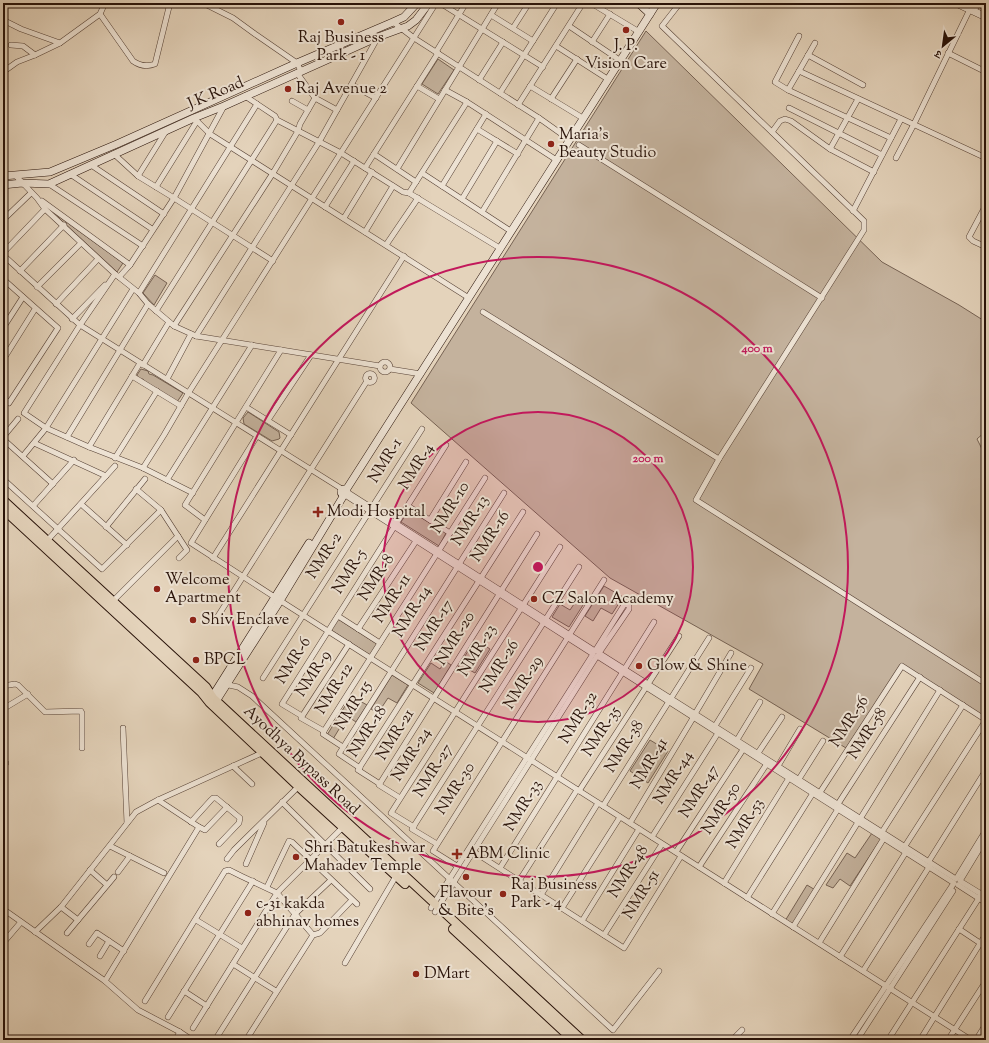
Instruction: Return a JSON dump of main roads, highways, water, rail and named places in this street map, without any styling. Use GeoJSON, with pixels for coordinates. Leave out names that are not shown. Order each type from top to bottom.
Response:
{"type":"FeatureCollection","features":[{"type":"Feature","properties":{"kind":"main road","name":"Ayodhya Bypass Road"},"geometry":{"type":"LineString","coordinates":[[3,500],[45,543],[201,692],[582,1040]]}},
{"type":"Feature","properties":{"kind":"main road","name":"Ayodhya Bypass Road"},"geometry":{"type":"LineString","coordinates":[[3,509],[113,601],[206,688],[213,702]]}},
{"type":"Feature","properties":{"kind":"main road","name":"Ayodhya Bypass Road"},"geometry":{"type":"LineString","coordinates":[[345,825],[396,876],[435,907],[572,1040]]}},
{"type":"Feature","properties":{"kind":"place","name":"Raj Business Park - 1"},"geometry":{"type":"Point","coordinates":[341,22]}},
{"type":"Feature","properties":{"kind":"place","name":"J. P. Vision Care"},"geometry":{"type":"Point","coordinates":[626,30]}},
{"type":"Feature","properties":{"kind":"place","name":"Raj Avenue 2"},"geometry":{"type":"Point","coordinates":[288,89]}},
{"type":"Feature","properties":{"kind":"place","name":"Maria's Beauty Studio"},"geometry":{"type":"Point","coordinates":[551,144]}},
{"type":"Feature","properties":{"kind":"place","name":"Modi Hospital"},"geometry":{"type":"Point","coordinates":[318,512]}},
{"type":"Feature","properties":{"kind":"place","name":"Welcome Apartment"},"geometry":{"type":"Point","coordinates":[157,589]}},
{"type":"Feature","properties":{"kind":"place","name":"CZ Salon Academy"},"geometry":{"type":"Point","coordinates":[534,599]}},
{"type":"Feature","properties":{"kind":"place","name":"Shiv Enclave"},"geometry":{"type":"Point","coordinates":[193,620]}},
{"type":"Feature","properties":{"kind":"place","name":"BPCL"},"geometry":{"type":"Point","coordinates":[196,660]}},
{"type":"Feature","properties":{"kind":"place","name":"Glow & Shine"},"geometry":{"type":"Point","coordinates":[639,666]}},
{"type":"Feature","properties":{"kind":"place","name":"ABM Clinic"},"geometry":{"type":"Point","coordinates":[457,854]}},
{"type":"Feature","properties":{"kind":"place","name":"Shri Batukeshwar Mahadev Temple"},"geometry":{"type":"Point","coordinates":[296,857]}},
{"type":"Feature","properties":{"kind":"place","name":"Flavour & Bite's"},"geometry":{"type":"Point","coordinates":[466,877]}},
{"type":"Feature","properties":{"kind":"place","name":"Raj Business Park - 4"},"geometry":{"type":"Point","coordinates":[503,894]}},
{"type":"Feature","properties":{"kind":"place","name":"c-31 kakda abhinav homes"},"geometry":{"type":"Point","coordinates":[248,913]}},
{"type":"Feature","properties":{"kind":"place","name":"DMart"},"geometry":{"type":"Point","coordinates":[416,974]}}]}
